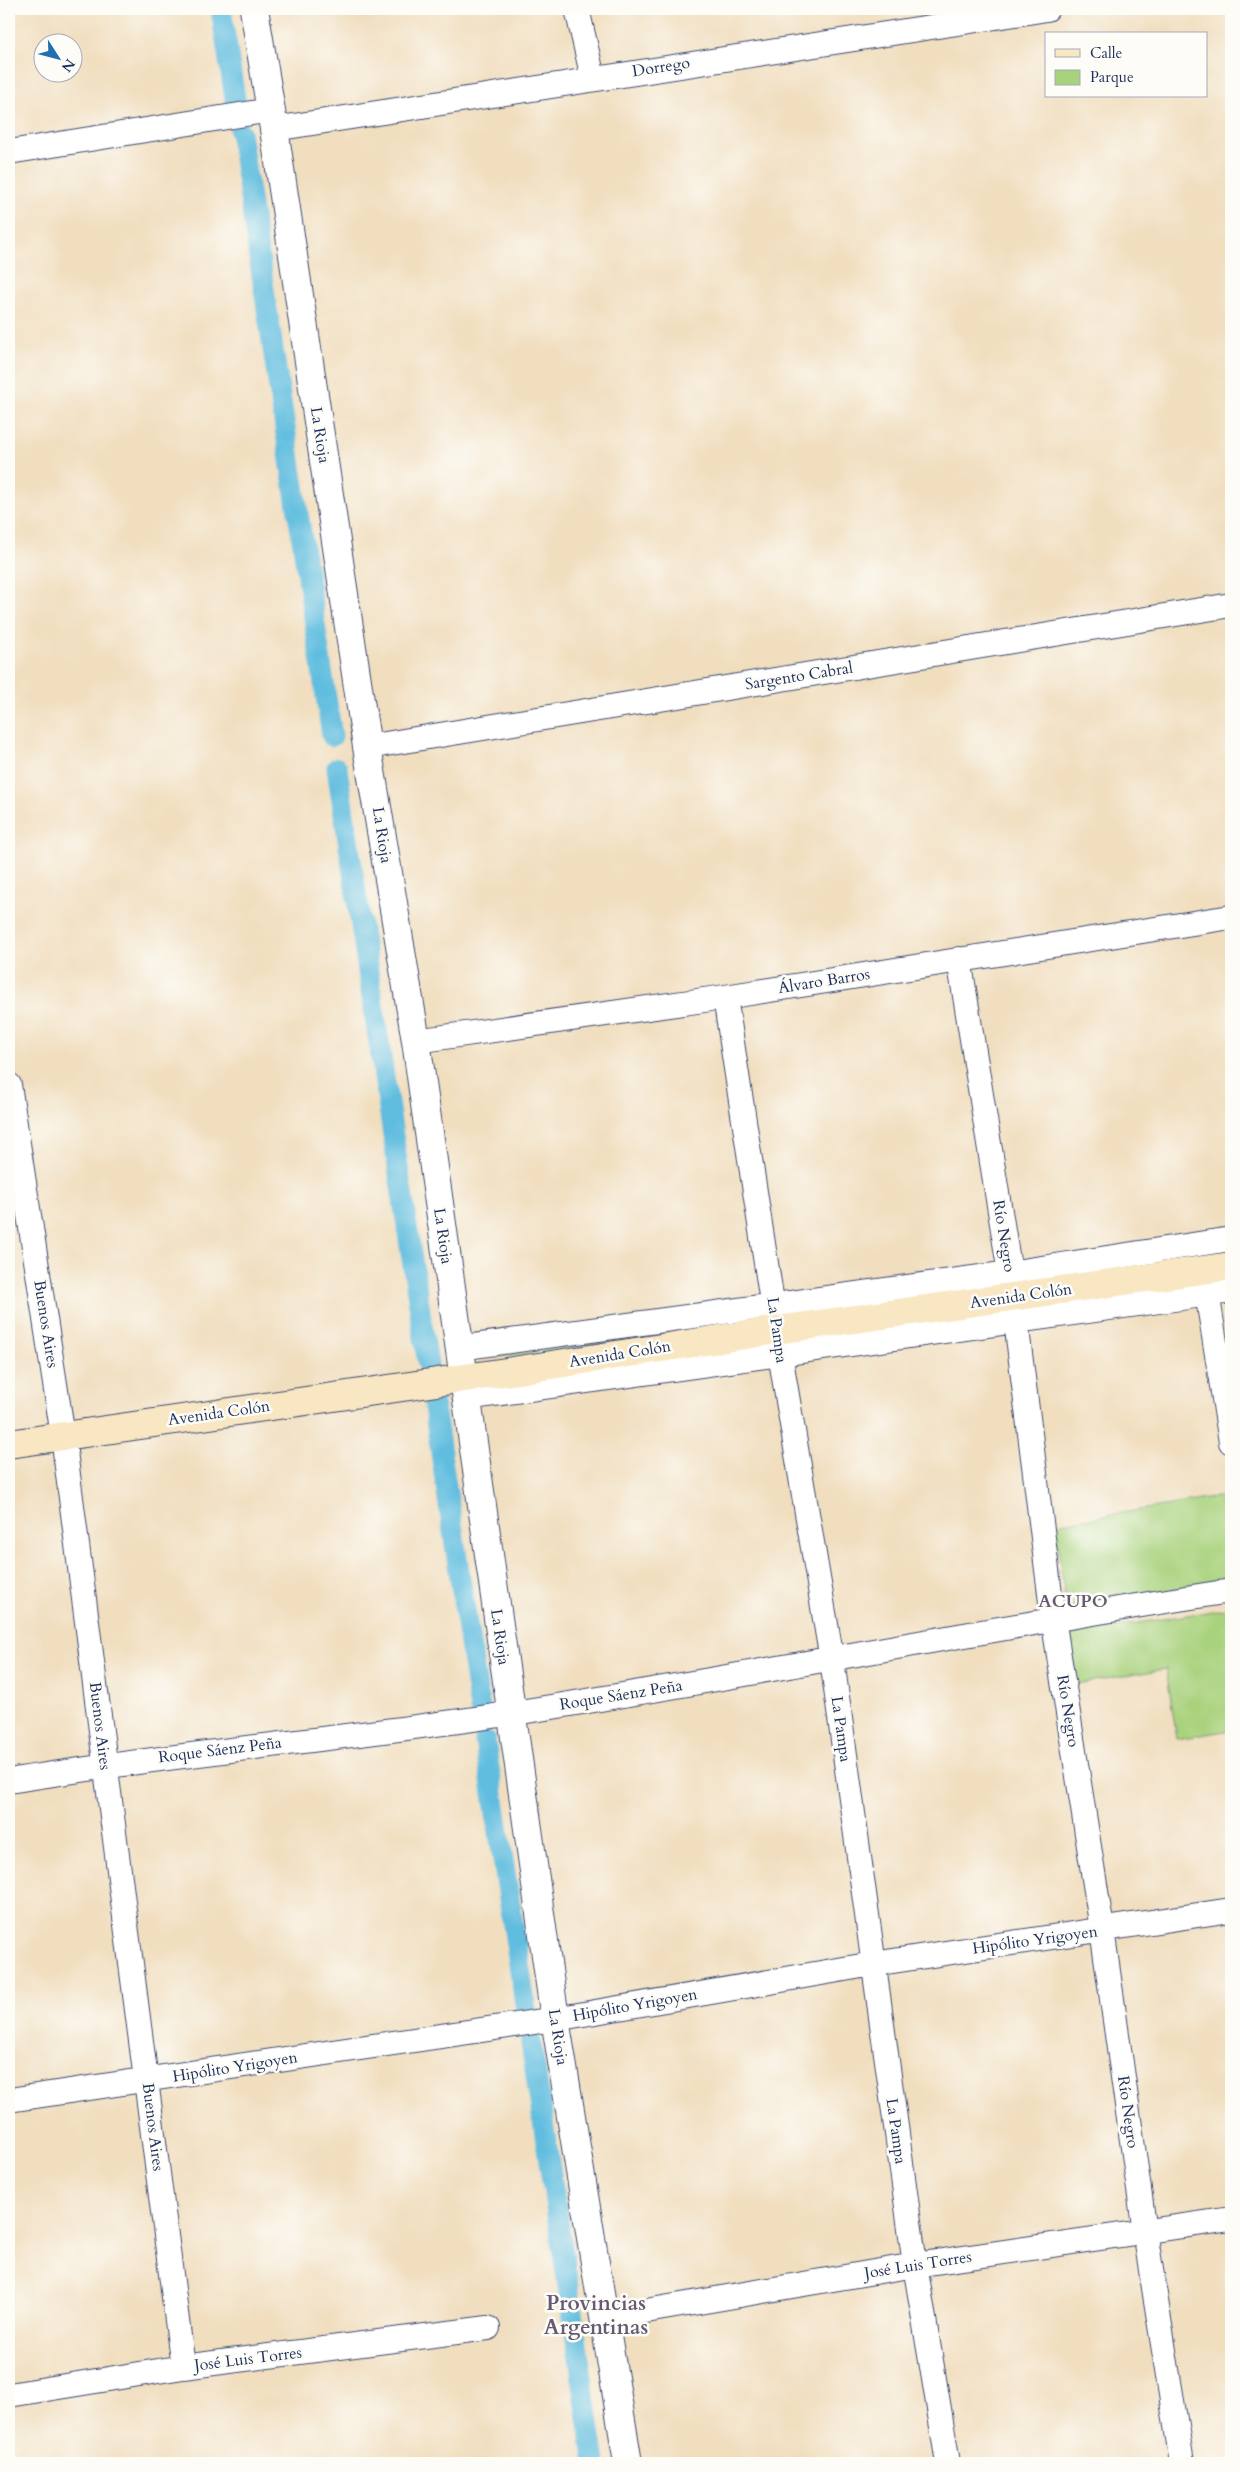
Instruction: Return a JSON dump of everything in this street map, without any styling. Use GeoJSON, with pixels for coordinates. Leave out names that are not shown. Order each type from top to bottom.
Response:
{"type":"FeatureCollection","features":[{"type":"Feature","properties":{"kind":"main road","name":"Avenida Colón"},"geometry":{"type":"LineString","coordinates":[[9,1444],[465,1387],[777,1330],[1012,1296],[1206,1283],[1231,1266]]}},
{"type":"Feature","properties":{"kind":"street","name":"La Rioja"},"geometry":{"type":"LineString","coordinates":[[254,9],[273,120],[367,747],[416,1041],[555,2019],[606,2318],[628,2463]]}},
{"type":"Feature","properties":{"kind":"street"},"geometry":{"type":"LineString","coordinates":[[577,9],[593,78]]}},
{"type":"Feature","properties":{"kind":"street","name":"Dorrego"},"geometry":{"type":"LineString","coordinates":[[9,152],[593,78],[1048,9]]}},
{"type":"Feature","properties":{"kind":"street","name":"Sargento Cabral"},"geometry":{"type":"LineString","coordinates":[[367,747],[1231,605]]}},
{"type":"Feature","properties":{"kind":"street","name":"Álvaro Barros"},"geometry":{"type":"LineString","coordinates":[[416,1041],[724,997],[1231,918]]}},
{"type":"Feature","properties":{"kind":"street","name":"Río Negro"},"geometry":{"type":"LineString","coordinates":[[959,959],[1012,1296],[1053,1618],[1102,1930],[1145,2232],[1182,2463]]}},
{"type":"Feature","properties":{"kind":"street","name":"La Pampa"},"geometry":{"type":"LineString","coordinates":[[724,997],[832,1660],[915,2264],[948,2463]]}},
{"type":"Feature","properties":{"kind":"street","name":"Buenos Aires"},"geometry":{"type":"LineString","coordinates":[[10,1099],[63,1436],[148,2081],[183,2367]]}},
{"type":"Feature","properties":{"kind":"street","name":"Avenida Colón"},"geometry":{"type":"LineString","coordinates":[[1012,1296],[1200,1244],[1231,1238]]}},
{"type":"Feature","properties":{"kind":"street"},"geometry":{"type":"LineString","coordinates":[[1200,1244],[1231,1442]]}},
{"type":"Feature","properties":{"kind":"street","name":"Avenida Colón"},"geometry":{"type":"LineString","coordinates":[[1206,1283],[1231,1291]]}},
{"type":"Feature","properties":{"kind":"street","name":"Avenida Colón"},"geometry":{"type":"LineString","coordinates":[[459,1348],[777,1330]]}},
{"type":"Feature","properties":{"kind":"street","name":"Roque Sáenz Peña"},"geometry":{"type":"LineString","coordinates":[[9,1781],[105,1765],[510,1713],[832,1660],[1053,1618],[1231,1591]]}},
{"type":"Feature","properties":{"kind":"street","name":"Hipólito Yrigoyen"},"geometry":{"type":"LineString","coordinates":[[9,2100],[148,2081],[555,2019],[873,1964],[1231,1910]]}},
{"type":"Feature","properties":{"kind":"street","name":"José Luis Torres"},"geometry":{"type":"LineString","coordinates":[[606,2318],[915,2264],[1231,2220]]}},
{"type":"Feature","properties":{"kind":"street","name":"José Luis Torres"},"geometry":{"type":"LineString","coordinates":[[9,2395],[183,2367],[488,2328]]}},
{"type":"Feature","properties":{"kind":"green space"},"geometry":{"type":"Polygon","coordinates":[[[749,1316],[750,1322],[500,1357],[499,1351],[749,1316]]]}},
{"type":"Feature","properties":{"kind":"green space"},"geometry":{"type":"Polygon","coordinates":[[[1224,1496],[1231,1550],[1231,1582],[1066,1606],[1055,1524],[1224,1496]]]}},
{"type":"Feature","properties":{"kind":"green space"},"geometry":{"type":"Polygon","coordinates":[[[1231,1608],[1231,1730],[1177,1739],[1166,1669],[1076,1684],[1069,1634],[1231,1608]]]}},
{"type":"Feature","properties":{"kind":"waterway"},"geometry":{"type":"LineString","coordinates":[[221,9],[235,99]]}},
{"type":"Feature","properties":{"kind":"waterway"},"geometry":{"type":"LineString","coordinates":[[240,132],[332,736]]}},
{"type":"Feature","properties":{"kind":"waterway"},"geometry":{"type":"LineString","coordinates":[[337,768],[428,1364]]}},
{"type":"Feature","properties":{"kind":"waterway"},"geometry":{"type":"LineString","coordinates":[[433,1400],[480,1709]]}},
{"type":"Feature","properties":{"kind":"waterway"},"geometry":{"type":"LineString","coordinates":[[485,1741],[526,2010]]}},
{"type":"Feature","properties":{"kind":"waterway"},"geometry":{"type":"LineString","coordinates":[[531,2043],[595,2463]]}},
{"type":"Feature","properties":{"kind":"district","name":"ACUPO"},"geometry":{"type":"Point","coordinates":[1073,1601]}},
{"type":"Feature","properties":{"kind":"district","name":"Provincias Argentinas"},"geometry":{"type":"Point","coordinates":[596,2315]}}]}
